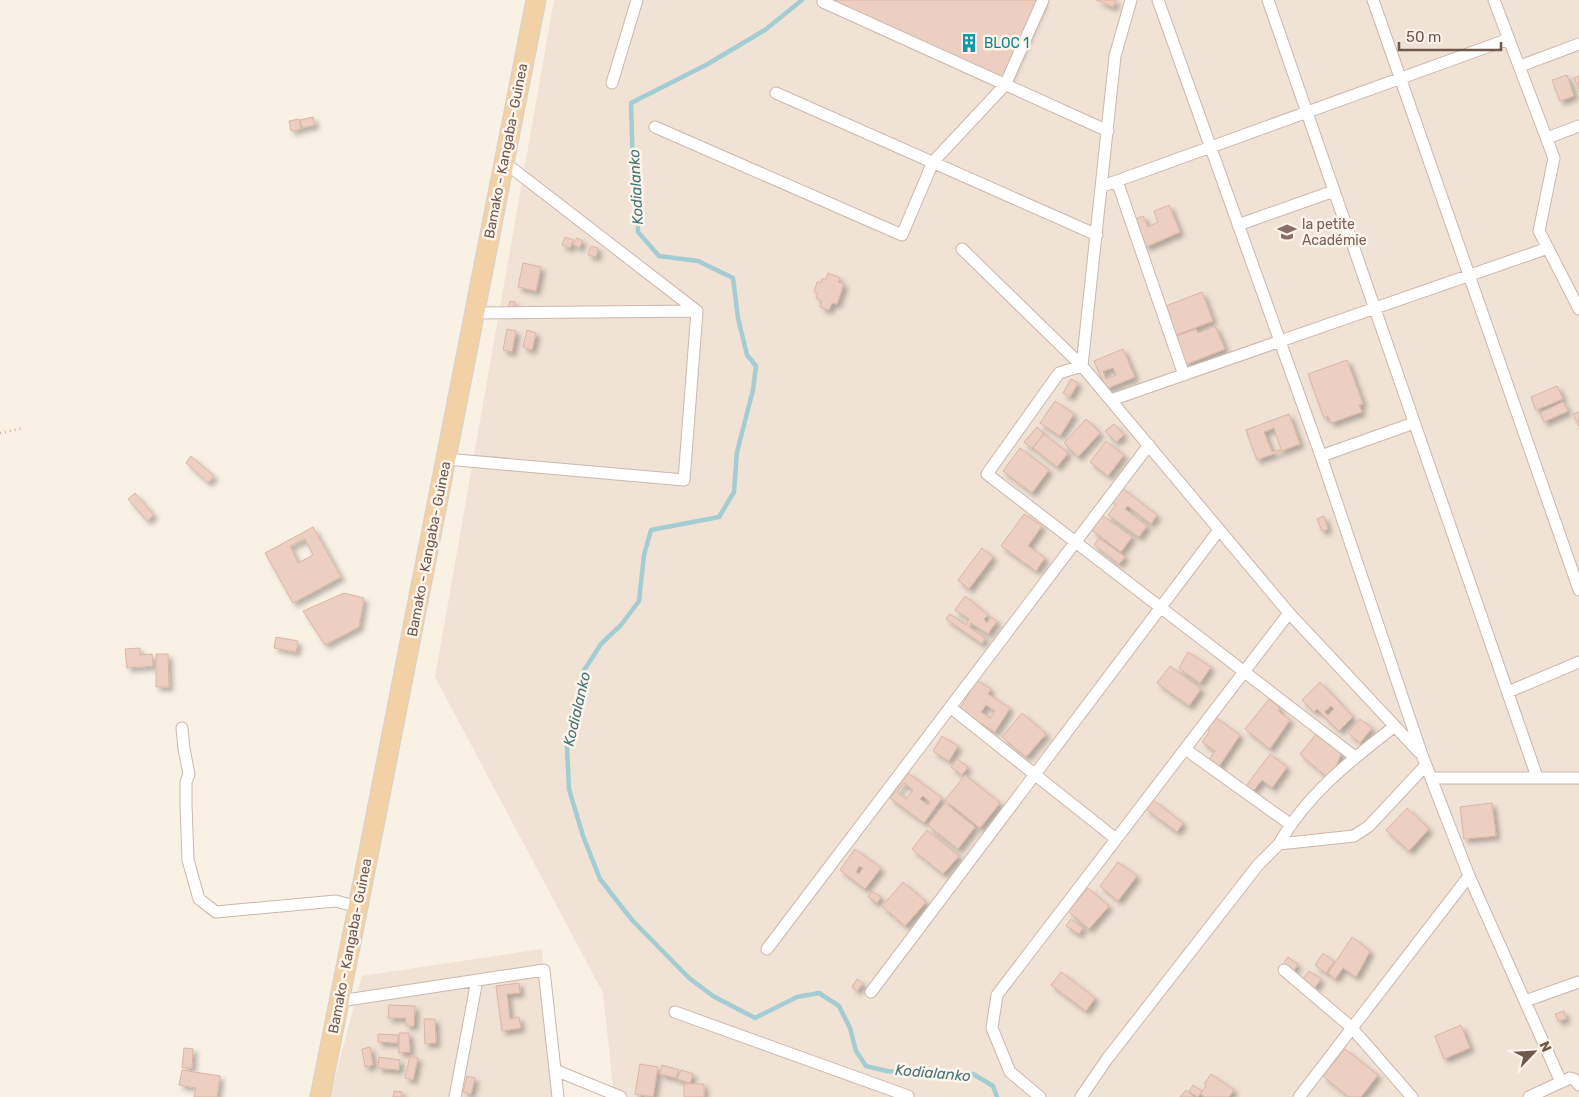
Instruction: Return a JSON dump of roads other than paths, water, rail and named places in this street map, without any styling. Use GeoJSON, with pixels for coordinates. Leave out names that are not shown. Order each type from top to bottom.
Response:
{"type":"FeatureCollection","features":[{"type":"Feature","properties":{"kind":"main road","name":"Bamako - Kangaba- Guinea"},"geometry":{"type":"LineString","coordinates":[[320,1097],[536,0]]}},
{"type":"Feature","properties":{"kind":"street"},"geometry":{"type":"LineString","coordinates":[[612,83],[637,0]]}},
{"type":"Feature","properties":{"kind":"street"},"geometry":{"type":"LineString","coordinates":[[656,127],[902,235],[934,162],[1005,85],[1043,0]]}},
{"type":"Feature","properties":{"kind":"street"},"geometry":{"type":"LineString","coordinates":[[1082,366],[1103,186],[1115,56],[1131,0]]}},
{"type":"Feature","properties":{"kind":"street"},"geometry":{"type":"LineString","coordinates":[[1158,0],[1321,456],[1424,760],[1469,876],[1561,1082]]}},
{"type":"Feature","properties":{"kind":"street"},"geometry":{"type":"LineString","coordinates":[[1268,0],[1537,777]]}},
{"type":"Feature","properties":{"kind":"street"},"geometry":{"type":"LineString","coordinates":[[1373,0],[1579,590]]}},
{"type":"Feature","properties":{"kind":"street"},"geometry":{"type":"LineString","coordinates":[[1494,0],[1554,158],[1540,231],[1579,308]]}},
{"type":"Feature","properties":{"kind":"street"},"geometry":{"type":"LineString","coordinates":[[823,2],[1108,131]]}},
{"type":"Feature","properties":{"kind":"street"},"geometry":{"type":"LineString","coordinates":[[1103,186],[1509,39]]}},
{"type":"Feature","properties":{"kind":"street"},"geometry":{"type":"LineString","coordinates":[[1520,66],[1579,44]]}},
{"type":"Feature","properties":{"kind":"street"},"geometry":{"type":"LineString","coordinates":[[776,93],[1097,235]]}},
{"type":"Feature","properties":{"kind":"street"},"geometry":{"type":"LineString","coordinates":[[1547,138],[1579,126]]}},
{"type":"Feature","properties":{"kind":"street"},"geometry":{"type":"LineString","coordinates":[[504,162],[697,311]]}},
{"type":"Feature","properties":{"kind":"street"},"geometry":{"type":"LineString","coordinates":[[1117,181],[1184,375]]}},
{"type":"Feature","properties":{"kind":"street"},"geometry":{"type":"LineString","coordinates":[[1238,225],[1334,191]]}},
{"type":"Feature","properties":{"kind":"street"},"geometry":{"type":"LineString","coordinates":[[1111,400],[1548,248]]}},
{"type":"Feature","properties":{"kind":"street"},"geometry":{"type":"LineString","coordinates":[[962,249],[1082,366],[1289,613],[1395,726],[1424,760]]}},
{"type":"Feature","properties":{"kind":"street"},"geometry":{"type":"LineString","coordinates":[[475,313],[697,311]]}},
{"type":"Feature","properties":{"kind":"street"},"geometry":{"type":"LineString","coordinates":[[446,459],[684,480],[697,311]]}},
{"type":"Feature","properties":{"kind":"street"},"geometry":{"type":"LineString","coordinates":[[1082,366],[1059,373],[987,474],[1355,757]]}},
{"type":"Feature","properties":{"kind":"street"},"geometry":{"type":"LineString","coordinates":[[1321,456],[1414,423]]}},
{"type":"Feature","properties":{"kind":"street"},"geometry":{"type":"LineString","coordinates":[[767,949],[1074,541],[1149,445]]}},
{"type":"Feature","properties":{"kind":"street"},"geometry":{"type":"LineString","coordinates":[[872,992],[1220,530]]}},
{"type":"Feature","properties":{"kind":"street"},"geometry":{"type":"LineString","coordinates":[[1040,1097],[1010,1072],[992,1028],[997,995],[1289,613]]}},
{"type":"Feature","properties":{"kind":"street"},"geometry":{"type":"LineString","coordinates":[[1508,692],[1579,662]]}},
{"type":"Feature","properties":{"kind":"street"},"geometry":{"type":"LineString","coordinates":[[950,706],[1116,838]]}},
{"type":"Feature","properties":{"kind":"street"},"geometry":{"type":"LineString","coordinates":[[1081,1097],[1107,1059],[1252,873],[1279,844],[1290,824],[1306,804],[1355,757],[1395,726]]}},
{"type":"Feature","properties":{"kind":"street"},"geometry":{"type":"LineString","coordinates":[[182,728],[189,774],[186,789],[188,860],[199,898],[216,912],[336,901],[358,907]]}},
{"type":"Feature","properties":{"kind":"street"},"geometry":{"type":"LineString","coordinates":[[1185,749],[1290,824]]}},
{"type":"Feature","properties":{"kind":"street"},"geometry":{"type":"LineString","coordinates":[[1279,844],[1354,836],[1370,826],[1424,760]]}},
{"type":"Feature","properties":{"kind":"street"},"geometry":{"type":"LineString","coordinates":[[1431,778],[1579,778]]}},
{"type":"Feature","properties":{"kind":"street"},"geometry":{"type":"LineString","coordinates":[[1299,1097],[1469,876]]}},
{"type":"Feature","properties":{"kind":"street"},"geometry":{"type":"LineString","coordinates":[[340,1001],[544,970],[558,1097]]}},
{"type":"Feature","properties":{"kind":"street"},"geometry":{"type":"LineString","coordinates":[[1284,970],[1352,1027],[1412,1097]]}},
{"type":"Feature","properties":{"kind":"street"},"geometry":{"type":"LineString","coordinates":[[455,1097],[476,980]]}},
{"type":"Feature","properties":{"kind":"street"},"geometry":{"type":"LineString","coordinates":[[1525,1001],[1579,982]]}},
{"type":"Feature","properties":{"kind":"street"},"geometry":{"type":"LineString","coordinates":[[675,1012],[908,1096],[906,1097]]}},
{"type":"Feature","properties":{"kind":"street"},"geometry":{"type":"LineString","coordinates":[[556,1070],[617,1096]]}},
{"type":"Feature","properties":{"kind":"street"},"geometry":{"type":"LineString","coordinates":[[1529,1097],[1570,1078],[1574,1079],[1579,1085]]}},
{"type":"Feature","properties":{"kind":"waterway","name":"Kodialanko"},"geometry":{"type":"LineString","coordinates":[[802,0],[765,30],[706,65],[631,103],[633,172],[638,196],[638,232],[659,256],[698,261],[733,278],[738,318],[747,355],[756,366],[753,390],[737,452],[734,492],[719,517],[651,530],[644,555],[639,601],[621,625],[601,644],[583,672],[567,747],[569,789],[583,836],[600,879],[632,920],[689,978],[713,996],[755,1018],[797,997],[819,993],[839,1006],[850,1028],[856,1051],[866,1066],[887,1071],[940,1076],[973,1074],[993,1086],[997,1097]]}},
{"type":"Feature","properties":{"kind":"place","name":"BLOC 1"},"geometry":{"type":"Point","coordinates":[969,43]}},
{"type":"Feature","properties":{"kind":"place","name":"la petite Académie"},"geometry":{"type":"Point","coordinates":[1287,232]}}]}
